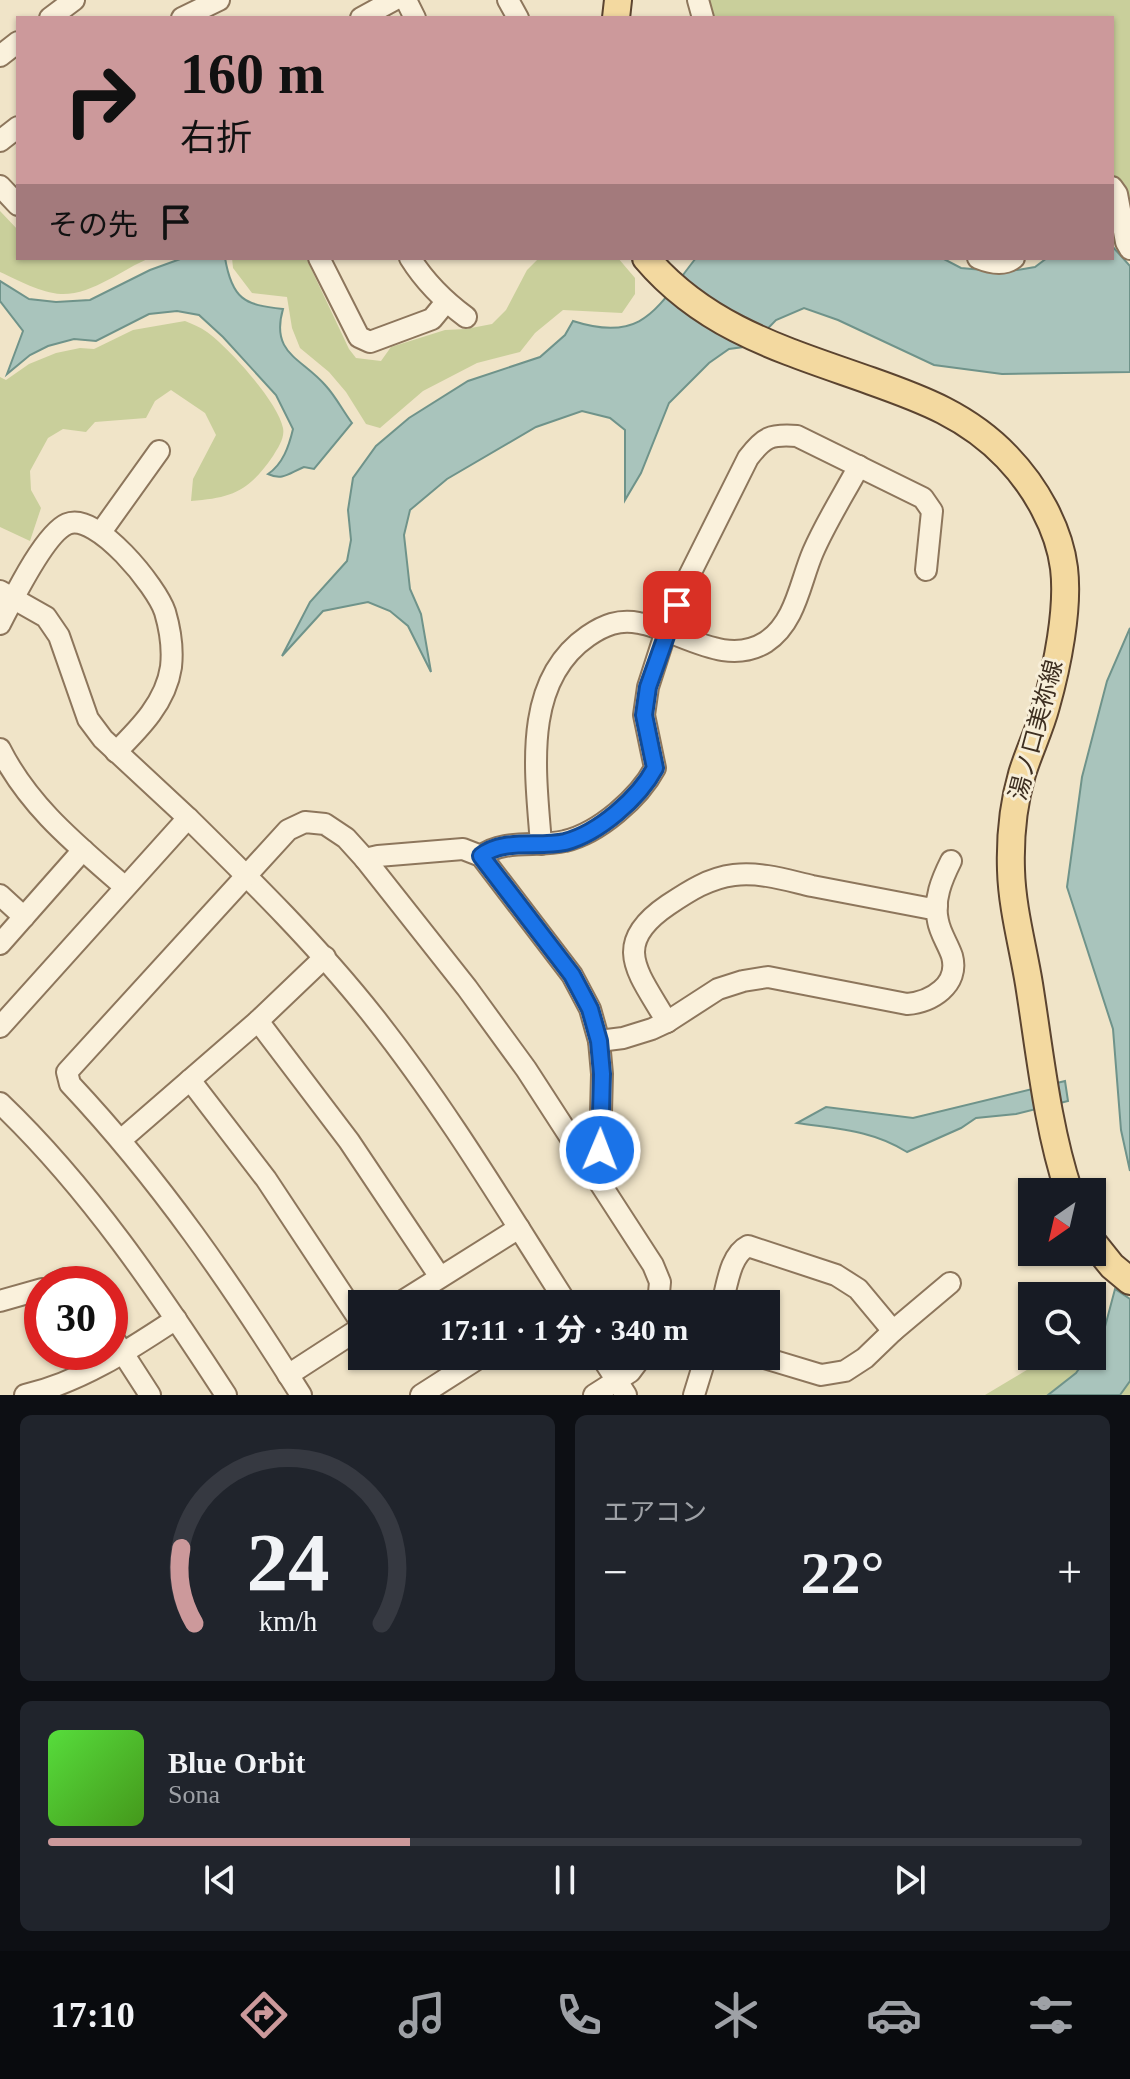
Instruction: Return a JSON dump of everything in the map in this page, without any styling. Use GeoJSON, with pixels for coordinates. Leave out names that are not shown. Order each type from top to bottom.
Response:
{"type":"FeatureCollection","features":[{"type":"Feature","properties":{"kind":"main road","name":"湯ノ口美祢線"},"geometry":{"type":"LineString","coordinates":[[648,260],[665,280],[701,310],[766,344],[931,402],[969,424],[1007,456],[1033,491],[1052,526],[1064,569],[1063,610],[1046,707],[1021,777],[1012,824],[1011,873],[1053,1129],[1065,1178]]}},
{"type":"Feature","properties":{"kind":"main road"},"geometry":{"type":"LineString","coordinates":[[1106,1257],[1121,1274]]}},
{"type":"Feature","properties":{"kind":"street"},"geometry":{"type":"LineString","coordinates":[[53,16],[74,0]]}},
{"type":"Feature","properties":{"kind":"street"},"geometry":{"type":"LineString","coordinates":[[186,16],[219,0]]}},
{"type":"Feature","properties":{"kind":"street"},"geometry":{"type":"LineString","coordinates":[[365,16],[394,0]]}},
{"type":"Feature","properties":{"kind":"street"},"geometry":{"type":"LineString","coordinates":[[0,141],[16,129]]}},
{"type":"Feature","properties":{"kind":"street"},"geometry":{"type":"LineString","coordinates":[[0,186],[16,203]]}},
{"type":"Feature","properties":{"kind":"street"},"geometry":{"type":"LineString","coordinates":[[1114,190],[1130,249]]}},
{"type":"Feature","properties":{"kind":"street"},"geometry":{"type":"LineString","coordinates":[[320,260],[359,337],[370,342],[432,319],[446,302]]}},
{"type":"Feature","properties":{"kind":"street"},"geometry":{"type":"LineString","coordinates":[[411,260],[422,278],[466,317]]}},
{"type":"Feature","properties":{"kind":"street"},"geometry":{"type":"LineString","coordinates":[[982,260],[989,263],[1012,260]]}},
{"type":"Feature","properties":{"kind":"street"},"geometry":{"type":"LineString","coordinates":[[481,856],[492,847],[567,841],[592,830],[634,799],[646,785],[655,768],[644,715],[648,687],[666,631],[687,580],[748,458],[762,441],[778,435],[797,436],[923,498],[932,511],[926,570]]}},
{"type":"Feature","properties":{"kind":"street"},"geometry":{"type":"LineString","coordinates":[[101,532],[159,451]]}},
{"type":"Feature","properties":{"kind":"street"},"geometry":{"type":"LineString","coordinates":[[541,844],[535,764],[537,737],[545,695],[556,670],[576,645],[599,628],[620,621],[640,623],[715,649],[738,651],[765,642],[782,627],[795,604],[814,550],[859,466]]}},
{"type":"Feature","properties":{"kind":"street"},"geometry":{"type":"LineString","coordinates":[[0,624],[6,595],[64,525],[76,522],[90,525],[101,532],[150,584],[164,610],[170,638],[171,667],[161,696],[148,719],[116,752]]}},
{"type":"Feature","properties":{"kind":"street"},"geometry":{"type":"LineString","coordinates":[[6,595],[46,617],[59,636],[88,719],[116,752],[247,875],[325,957],[420,1078],[557,1290]]}},
{"type":"Feature","properties":{"kind":"street"},"geometry":{"type":"LineString","coordinates":[[0,749],[14,778],[36,804],[125,887]]}},
{"type":"Feature","properties":{"kind":"street"},"geometry":{"type":"LineString","coordinates":[[2,1021],[188,818]]}},
{"type":"Feature","properties":{"kind":"street"},"geometry":{"type":"LineString","coordinates":[[301,1395],[217,1266],[122,1139],[70,1084],[67,1072],[288,830],[305,822],[325,824],[346,838],[467,988],[526,1069],[653,1265],[660,1282],[659,1290]]}},
{"type":"Feature","properties":{"kind":"street"},"geometry":{"type":"LineString","coordinates":[[365,859],[463,849],[481,856],[572,975],[590,1009],[599,1041],[602,1074],[600,1150],[587,1165]]}},
{"type":"Feature","properties":{"kind":"street"},"geometry":{"type":"LineString","coordinates":[[0,944],[83,850]]}},
{"type":"Feature","properties":{"kind":"street"},"geometry":{"type":"LineString","coordinates":[[599,1041],[623,1038],[667,1022],[718,989],[768,977],[907,1004],[922,1003],[937,997],[949,981],[953,961],[938,922],[937,906],[943,877],[951,861]]}},
{"type":"Feature","properties":{"kind":"street"},"geometry":{"type":"LineString","coordinates":[[667,1022],[640,974],[632,952],[637,934],[648,918],[707,881],[734,875],[765,874],[927,908],[937,906]]}},
{"type":"Feature","properties":{"kind":"street"},"geometry":{"type":"LineString","coordinates":[[0,895],[24,917]]}},
{"type":"Feature","properties":{"kind":"street"},"geometry":{"type":"LineString","coordinates":[[122,1139],[258,1021],[325,957]]}},
{"type":"Feature","properties":{"kind":"street"},"geometry":{"type":"LineString","coordinates":[[258,1021],[349,1141],[440,1277]]}},
{"type":"Feature","properties":{"kind":"street"},"geometry":{"type":"LineString","coordinates":[[190,1080],[266,1179],[348,1305]]}},
{"type":"Feature","properties":{"kind":"street"},"geometry":{"type":"LineString","coordinates":[[0,1103],[60,1167],[124,1245],[226,1395]]}},
{"type":"Feature","properties":{"kind":"street"},"geometry":{"type":"LineString","coordinates":[[420,1290],[519,1228]]}},
{"type":"Feature","properties":{"kind":"street"},"geometry":{"type":"LineString","coordinates":[[726,1290],[739,1250],[748,1246],[836,1275],[858,1289],[893,1331]]}},
{"type":"Feature","properties":{"kind":"street"},"geometry":{"type":"LineString","coordinates":[[780,1363],[821,1375],[845,1371],[865,1358],[950,1283]]}},
{"type":"Feature","properties":{"kind":"street"},"geometry":{"type":"LineString","coordinates":[[0,1301],[24,1294]]}},
{"type":"Feature","properties":{"kind":"street"},"geometry":{"type":"LineString","coordinates":[[128,1352],[176,1319]]}},
{"type":"Feature","properties":{"kind":"street"},"geometry":{"type":"LineString","coordinates":[[288,1375],[348,1335]]}},
{"type":"Feature","properties":{"kind":"street"},"geometry":{"type":"LineString","coordinates":[[128,1359],[150,1395]]}},
{"type":"Feature","properties":{"kind":"street"},"geometry":{"type":"LineString","coordinates":[[25,1395],[92,1370]]}},
{"type":"Feature","properties":{"kind":"street"},"geometry":{"type":"LineString","coordinates":[[421,1395],[460,1370]]}},
{"type":"Feature","properties":{"kind":"street"},"geometry":{"type":"LineString","coordinates":[[610,1370],[622,1388]]}},
{"type":"Feature","properties":{"kind":"street"},"geometry":{"type":"LineString","coordinates":[[594,1395],[622,1388],[632,1370]]}},
{"type":"Feature","properties":{"kind":"street"},"geometry":{"type":"LineString","coordinates":[[694,1395],[702,1370]]}},
{"type":"Feature","properties":{"kind":"green space"},"geometry":{"type":"Polygon","coordinates":[[[702,0],[1130,0],[1130,220],[1114,186],[1114,16],[707,16],[702,0]]]}},
{"type":"Feature","properties":{"kind":"green space"},"geometry":{"type":"Polygon","coordinates":[[[0,211],[16,228],[16,260],[146,260],[84,290],[61,294],[30,286],[0,272],[0,211]]]}},
{"type":"Feature","properties":{"kind":"green space"},"geometry":{"type":"Polygon","coordinates":[[[232,260],[307,260],[349,349],[356,358],[381,361],[391,347],[445,330],[492,324],[506,310],[527,270],[537,260],[620,260],[635,278],[635,294],[622,313],[563,310],[535,333],[520,352],[477,363],[423,391],[380,428],[366,424],[329,372],[300,348],[292,328],[287,297],[252,293],[233,268],[232,260]]]}},
{"type":"Feature","properties":{"kind":"green space"},"geometry":{"type":"Polygon","coordinates":[[[185,321],[207,332],[227,350],[263,390],[279,417],[283,428],[282,439],[256,477],[229,495],[191,501],[193,479],[216,435],[205,413],[171,390],[155,401],[146,418],[95,422],[86,432],[63,429],[48,438],[30,471],[31,490],[41,508],[30,541],[0,527],[0,377],[6,380],[29,364],[56,353],[80,348],[94,349],[133,330],[185,321]]]}},
{"type":"Feature","properties":{"kind":"green space"},"geometry":{"type":"Polygon","coordinates":[[[1106,1324],[1130,1335],[1130,1395],[985,1395],[1027,1370],[1106,1370],[1106,1324]]]}},
{"type":"Feature","properties":{"kind":"water"},"geometry":{"type":"Polygon","coordinates":[[[1114,248],[1130,266],[1130,372],[1002,374],[934,365],[838,320],[804,308],[776,320],[751,346],[729,349],[709,363],[669,403],[641,473],[625,500],[625,430],[610,418],[582,411],[536,427],[447,479],[410,510],[404,535],[410,589],[421,614],[431,672],[408,626],[390,611],[368,602],[323,611],[282,656],[310,602],[347,561],[351,540],[348,510],[353,478],[376,446],[409,418],[468,381],[540,357],[565,335],[573,321],[617,328],[633,324],[659,306],[694,260],[946,260],[961,268],[1005,272],[1035,267],[1044,260],[1114,260],[1114,248]]]}},
{"type":"Feature","properties":{"kind":"water"},"geometry":{"type":"Polygon","coordinates":[[[178,260],[225,260],[232,283],[242,297],[258,305],[283,309],[280,324],[285,346],[326,386],[352,423],[314,469],[304,467],[282,476],[268,474],[281,460],[293,429],[276,395],[199,315],[177,311],[149,314],[96,341],[74,339],[48,346],[30,355],[7,374],[23,331],[0,301],[0,281],[29,299],[56,302],[90,300],[178,260]]]}},
{"type":"Feature","properties":{"kind":"water"},"geometry":{"type":"Polygon","coordinates":[[[1130,628],[1130,1171],[1121,1130],[1113,1029],[1067,887],[1082,777],[1107,681],[1130,628]]]}},
{"type":"Feature","properties":{"kind":"water"},"geometry":{"type":"Polygon","coordinates":[[[1065,1081],[1068,1101],[1016,1114],[976,1118],[907,1152],[868,1135],[797,1123],[826,1107],[913,1118],[1065,1081]]]}},
{"type":"Feature","properties":{"kind":"water"},"geometry":{"type":"Polygon","coordinates":[[[1115,1289],[1130,1299],[1130,1381],[1120,1395],[1048,1395],[1078,1370],[1106,1370],[1106,1323],[1115,1289]]]}},
{"type":"Feature","properties":{"kind":"route"},"geometry":{"type":"LineString","coordinates":[[600,1150],[602,1074],[599,1041],[590,1009],[572,975],[481,856],[492,847],[567,841],[592,830],[634,799],[646,785],[655,768],[644,715],[648,687],[677,605]]}}]}
